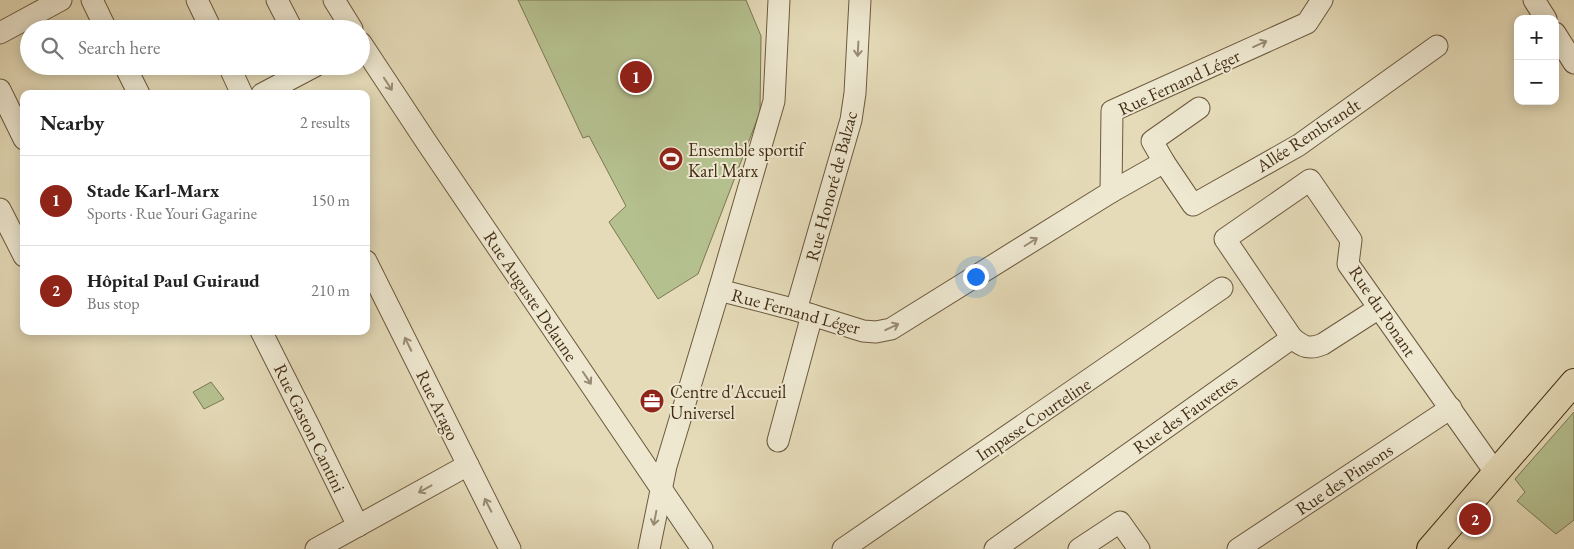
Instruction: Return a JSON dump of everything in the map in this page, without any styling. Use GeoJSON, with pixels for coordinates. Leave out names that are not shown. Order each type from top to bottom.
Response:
{"type":"FeatureCollection","features":[{"type":"Feature","properties":{"kind":"main road"},"geometry":{"type":"LineString","coordinates":[[1430,549],[1574,382]]}},
{"type":"Feature","properties":{"kind":"street"},"geometry":{"type":"LineString","coordinates":[[24,20],[61,0]]}},
{"type":"Feature","properties":{"kind":"street"},"geometry":{"type":"LineString","coordinates":[[92,0],[102,20]]}},
{"type":"Feature","properties":{"kind":"street"},"geometry":{"type":"LineString","coordinates":[[197,0],[207,20]]}},
{"type":"Feature","properties":{"kind":"street"},"geometry":{"type":"LineString","coordinates":[[277,0],[287,20]]}},
{"type":"Feature","properties":{"kind":"street"},"geometry":{"type":"LineString","coordinates":[[334,0],[346,20]]}},
{"type":"Feature","properties":{"kind":"street"},"geometry":{"type":"LineString","coordinates":[[650,549],[666,466],[774,101],[779,0]]}},
{"type":"Feature","properties":{"kind":"street","name":"Rue Honoré de Balzac"},"geometry":{"type":"LineString","coordinates":[[778,441],[804,312],[851,120],[855,93],[860,0]]}},
{"type":"Feature","properties":{"kind":"street","name":"Rue Fernand Léger"},"geometry":{"type":"LineString","coordinates":[[719,290],[804,312],[863,331],[876,332],[891,329],[1111,192],[1112,112],[1307,23],[1322,0]]}},
{"type":"Feature","properties":{"kind":"street"},"geometry":{"type":"LineString","coordinates":[[1534,0],[1543,15]]}},
{"type":"Feature","properties":{"kind":"street"},"geometry":{"type":"LineString","coordinates":[[0,33],[20,22]]}},
{"type":"Feature","properties":{"kind":"street"},"geometry":{"type":"LineString","coordinates":[[1559,39],[1574,63]]}},
{"type":"Feature","properties":{"kind":"street","name":"Allée Rembrandt"},"geometry":{"type":"LineString","coordinates":[[1199,108],[1152,141],[1193,205],[1299,145],[1437,46]]}},
{"type":"Feature","properties":{"kind":"street","name":"Rue Auguste Delaune"},"geometry":{"type":"LineString","coordinates":[[370,57],[702,549]]}},
{"type":"Feature","properties":{"kind":"street"},"geometry":{"type":"LineString","coordinates":[[130,75],[137,90]]}},
{"type":"Feature","properties":{"kind":"street"},"geometry":{"type":"LineString","coordinates":[[232,75],[240,90]]}},
{"type":"Feature","properties":{"kind":"street"},"geometry":{"type":"LineString","coordinates":[[277,90],[300,75]]}},
{"type":"Feature","properties":{"kind":"street"},"geometry":{"type":"LineString","coordinates":[[0,90],[20,131]]}},
{"type":"Feature","properties":{"kind":"street"},"geometry":{"type":"LineString","coordinates":[[1111,192],[1164,162]]}},
{"type":"Feature","properties":{"kind":"street","name":"Rue du Ponant"},"geometry":{"type":"LineString","coordinates":[[1292,338],[1225,239],[1310,180],[1351,240],[1348,264],[1495,472]]}},
{"type":"Feature","properties":{"kind":"street"},"geometry":{"type":"LineString","coordinates":[[0,209],[20,248]]}},
{"type":"Feature","properties":{"kind":"street","name":"Rue Arago"},"geometry":{"type":"LineString","coordinates":[[370,269],[510,549]]}},
{"type":"Feature","properties":{"kind":"street","name":"Impasse Courteline"},"geometry":{"type":"LineString","coordinates":[[843,549],[1222,288]]}},
{"type":"Feature","properties":{"kind":"street"},"geometry":{"type":"LineString","coordinates":[[1292,338],[1301,346],[1314,348],[1379,308]]}},
{"type":"Feature","properties":{"kind":"street","name":"Rue Gaston Cantini"},"geometry":{"type":"LineString","coordinates":[[263,335],[358,526]]}},
{"type":"Feature","properties":{"kind":"street","name":"Rue des Fauvettes"},"geometry":{"type":"LineString","coordinates":[[995,549],[1292,338]]}},
{"type":"Feature","properties":{"kind":"street","name":"Rue des Pinsons"},"geometry":{"type":"LineString","coordinates":[[1238,549],[1451,408]]}},
{"type":"Feature","properties":{"kind":"street"},"geometry":{"type":"LineString","coordinates":[[316,549],[468,465]]}},
{"type":"Feature","properties":{"kind":"street"},"geometry":{"type":"LineString","coordinates":[[1079,549],[1120,522],[1139,549]]}},
{"type":"Feature","properties":{"kind":"green space","name":"Ensemble sportif Karl Marx"},"geometry":{"type":"Polygon","coordinates":[[[518,0],[746,0],[761,36],[760,112],[698,274],[658,299],[609,222],[626,206],[589,136],[583,138],[518,0]]]}},
{"type":"Feature","properties":{"kind":"green space"},"geometry":{"type":"Polygon","coordinates":[[[211,382],[224,399],[204,409],[193,392],[211,382]]]}},
{"type":"Feature","properties":{"kind":"green space"},"geometry":{"type":"Polygon","coordinates":[[[1574,412],[1574,520],[1556,534],[1517,501],[1525,492],[1515,479],[1574,412]]]}},
{"type":"Feature","properties":{"kind":"place","name":"Stade Karl-Marx"},"geometry":{"type":"Point","coordinates":[636,77]}},
{"type":"Feature","properties":{"kind":"place","name":"Ensemble sportif Karl Marx"},"geometry":{"type":"Point","coordinates":[671,159]}},
{"type":"Feature","properties":{"kind":"place","name":"Centre d'Accueil Universel"},"geometry":{"type":"Point","coordinates":[652,401]}},
{"type":"Feature","properties":{"kind":"place","name":"Hôpital Paul Guiraud"},"geometry":{"type":"Point","coordinates":[1475,519]}}]}
